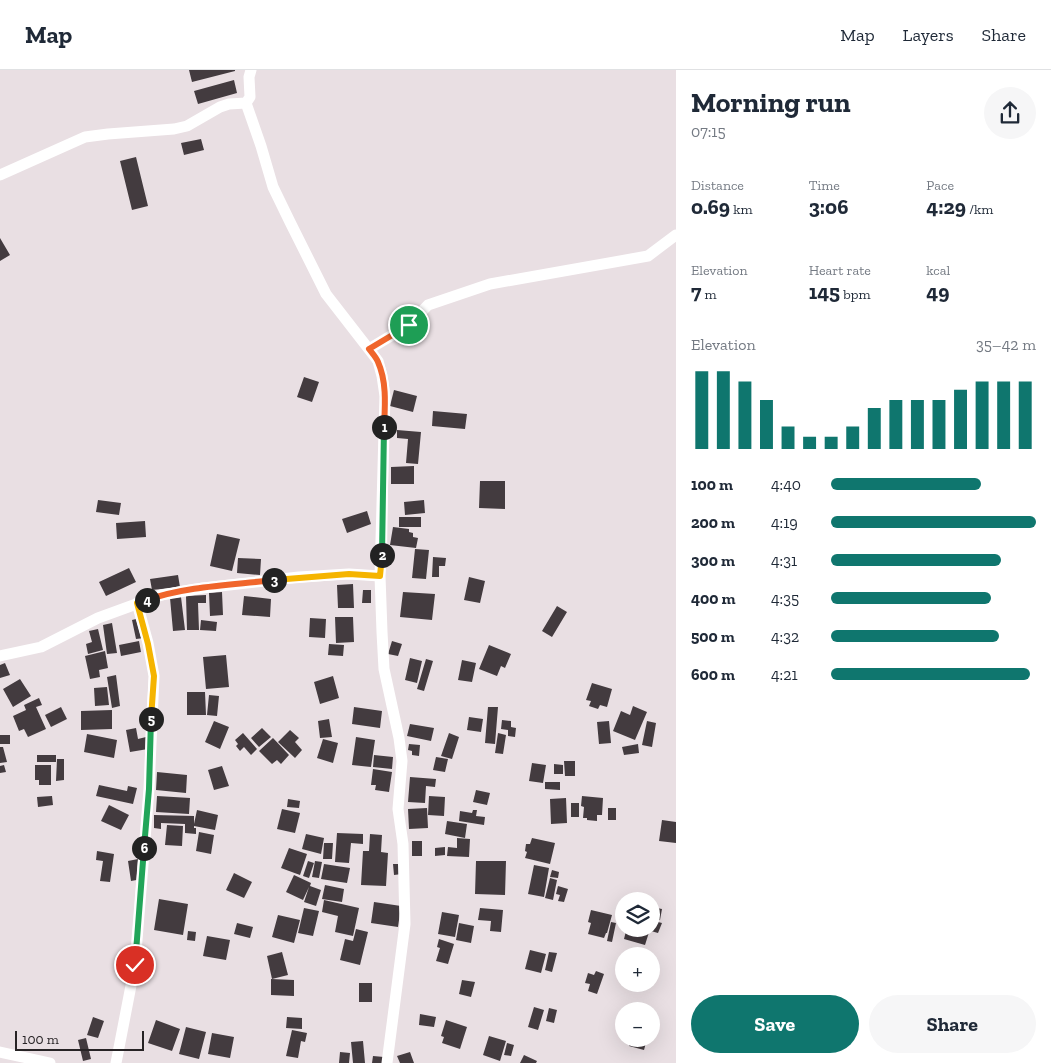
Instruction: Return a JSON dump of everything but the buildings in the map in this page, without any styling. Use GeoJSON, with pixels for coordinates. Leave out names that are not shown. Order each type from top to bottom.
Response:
{"type":"FeatureCollection","features":[{"type":"Feature","properties":{"kind":"street"},"geometry":{"type":"LineString","coordinates":[[246,103],[250,97],[249,77],[251,70]]}},
{"type":"Feature","properties":{"kind":"street"},"geometry":{"type":"LineString","coordinates":[[0,175],[85,137],[174,129],[187,126],[220,106],[246,103]]}},
{"type":"Feature","properties":{"kind":"street"},"geometry":{"type":"LineString","coordinates":[[246,103],[273,188],[326,294],[378,361],[385,396],[380,576],[384,669],[402,761],[398,810],[403,844],[406,924],[387,1063]]}},
{"type":"Feature","properties":{"kind":"street"},"geometry":{"type":"LineString","coordinates":[[369,349],[409,325],[428,304],[490,284],[648,256],[676,235]]}},
{"type":"Feature","properties":{"kind":"street"},"geometry":{"type":"LineString","coordinates":[[0,656],[41,647],[98,618],[161,595],[282,579],[349,574],[380,576]]}},
{"type":"Feature","properties":{"kind":"street"},"geometry":{"type":"LineString","coordinates":[[116,1063],[135,965],[149,789],[154,676],[137,603]]}},
{"type":"Feature","properties":{"kind":"street"},"geometry":{"type":"LineString","coordinates":[[0,1052],[50,1063]]}},
{"type":"Feature","properties":{"kind":"route"},"geometry":{"type":"LineString","coordinates":[[135,965],[149,789],[154,676],[137,603],[161,595],[203,588],[299,577],[349,574],[380,576],[383,534],[382,484],[385,396],[378,361],[369,349],[409,325]]}}]}
